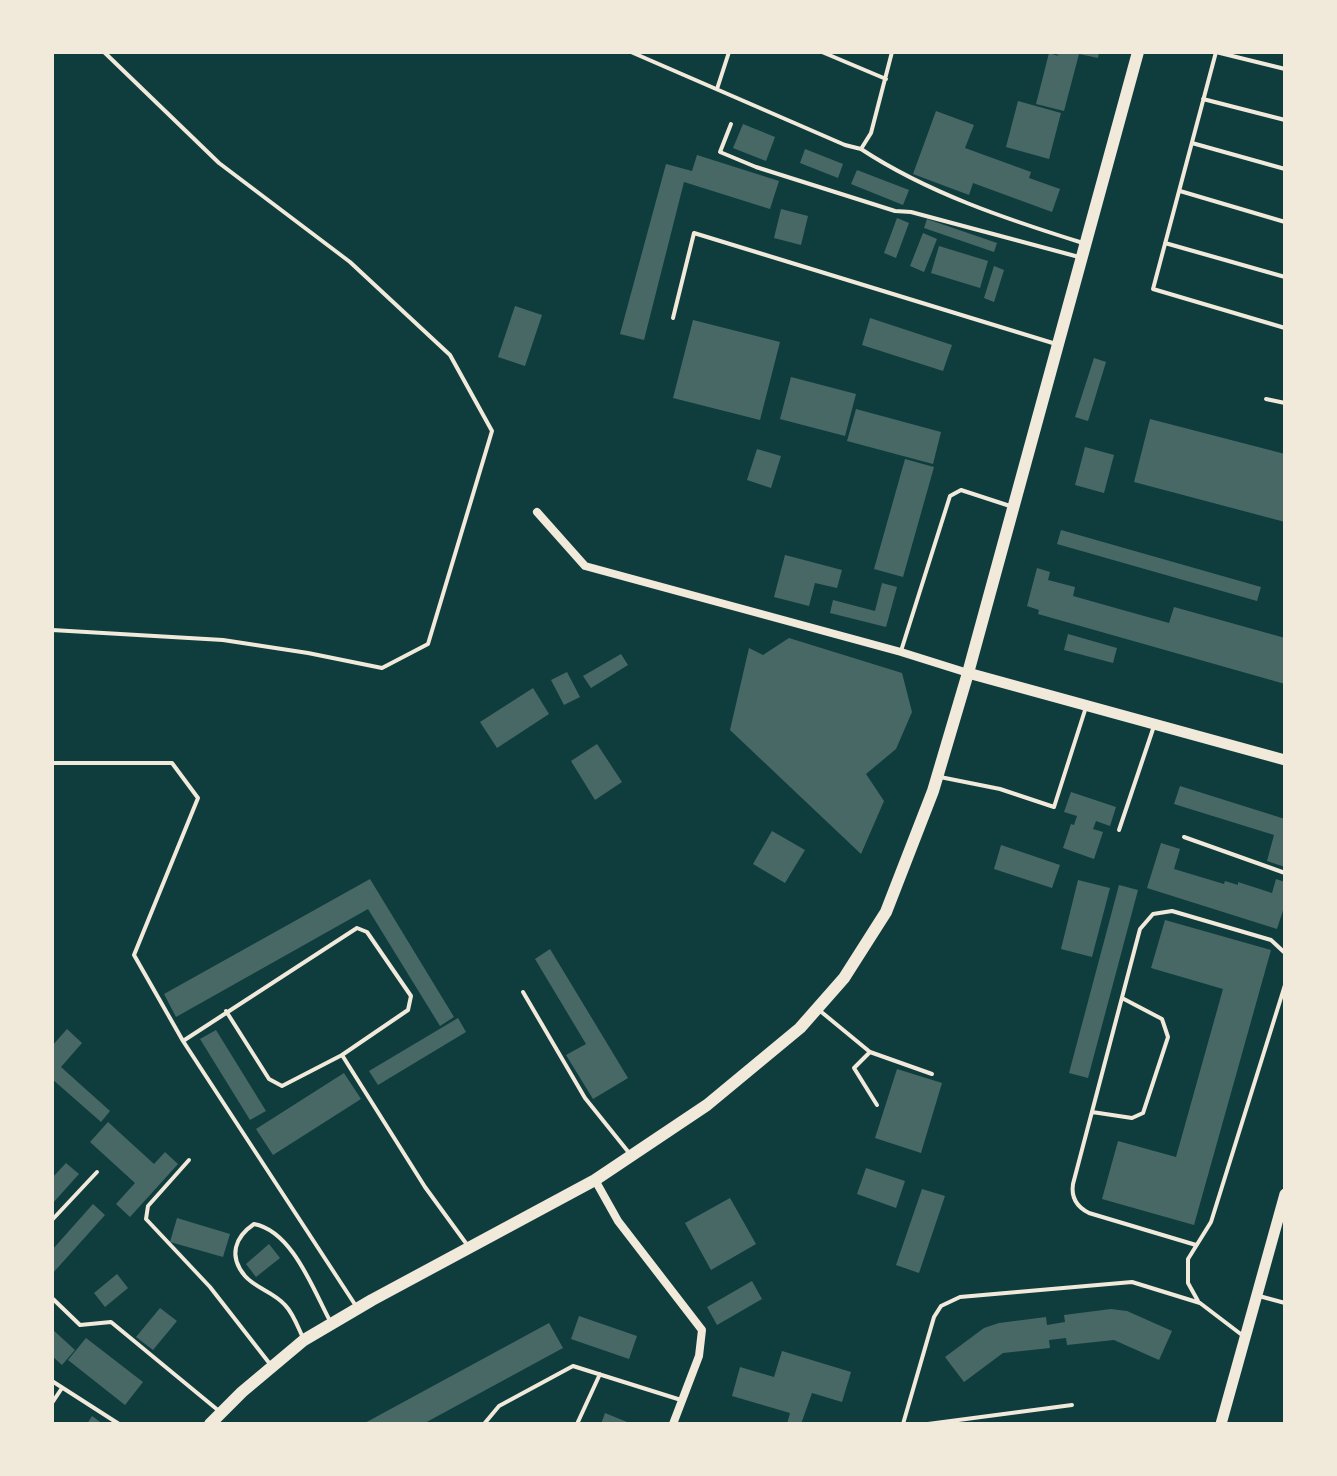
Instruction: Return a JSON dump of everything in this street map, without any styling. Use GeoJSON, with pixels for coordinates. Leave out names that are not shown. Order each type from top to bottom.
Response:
{"type":"FeatureCollection","features":[{"type":"Feature","properties":{"kind":"main road"},"geometry":{"type":"LineString","coordinates":[[210,1424],[304,1340],[595,1180],[707,1105],[800,1028],[844,978],[886,912],[937,777],[1138,52]]}},
{"type":"Feature","properties":{"kind":"street"},"geometry":{"type":"LineString","coordinates":[[537,512],[585,566],[1285,760]]}},
{"type":"Feature","properties":{"kind":"street"},"geometry":{"type":"LineString","coordinates":[[595,1180],[618,1221],[702,1330],[699,1356],[673,1424]]}},
{"type":"Feature","properties":{"kind":"street"},"geometry":{"type":"LineString","coordinates":[[1221,1424],[1285,1194]]}},
{"type":"Feature","properties":{"kind":"lane"},"geometry":{"type":"LineString","coordinates":[[52,630],[223,640],[382,668],[428,644],[492,431],[450,355],[350,262],[219,163],[104,52]]}},
{"type":"Feature","properties":{"kind":"lane"},"geometry":{"type":"LineString","coordinates":[[631,52],[845,145],[861,149],[932,189],[1086,244]]}},
{"type":"Feature","properties":{"kind":"lane"},"geometry":{"type":"LineString","coordinates":[[717,89],[729,52]]}},
{"type":"Feature","properties":{"kind":"lane"},"geometry":{"type":"LineString","coordinates":[[822,52],[886,79]]}},
{"type":"Feature","properties":{"kind":"lane"},"geometry":{"type":"LineString","coordinates":[[861,149],[871,133],[892,52]]}},
{"type":"Feature","properties":{"kind":"lane"},"geometry":{"type":"LineString","coordinates":[[1285,69],[1216,52],[1153,289],[1285,328]]}},
{"type":"Feature","properties":{"kind":"lane"},"geometry":{"type":"LineString","coordinates":[[1203,99],[1285,120]]}},
{"type":"Feature","properties":{"kind":"lane"},"geometry":{"type":"LineString","coordinates":[[731,124],[720,152],[756,167],[895,211],[911,212],[1082,258]]}},
{"type":"Feature","properties":{"kind":"lane"},"geometry":{"type":"LineString","coordinates":[[1192,143],[1285,169]]}},
{"type":"Feature","properties":{"kind":"lane"},"geometry":{"type":"LineString","coordinates":[[1179,191],[1285,222]]}},
{"type":"Feature","properties":{"kind":"lane"},"geometry":{"type":"LineString","coordinates":[[673,318],[694,233],[1058,345]]}},
{"type":"Feature","properties":{"kind":"lane"},"geometry":{"type":"LineString","coordinates":[[1165,243],[1285,277]]}},
{"type":"Feature","properties":{"kind":"lane"},"geometry":{"type":"LineString","coordinates":[[1266,399],[1285,403]]}},
{"type":"Feature","properties":{"kind":"lane"},"geometry":{"type":"LineString","coordinates":[[901,652],[950,496],[961,490],[1013,506]]}},
{"type":"Feature","properties":{"kind":"lane"},"geometry":{"type":"LineString","coordinates":[[937,777],[1000,789],[1054,807],[1087,705]]}},
{"type":"Feature","properties":{"kind":"lane"},"geometry":{"type":"LineString","coordinates":[[1119,830],[1155,724]]}},
{"type":"Feature","properties":{"kind":"lane"},"geometry":{"type":"LineString","coordinates":[[52,763],[172,763],[198,798],[134,955],[183,1041],[357,1309]]}},
{"type":"Feature","properties":{"kind":"lane"},"geometry":{"type":"LineString","coordinates":[[1184,837],[1285,873]]}},
{"type":"Feature","properties":{"kind":"lane"},"geometry":{"type":"LineString","coordinates":[[1196,1245],[1089,1213],[1078,1206],[1072,1189],[1140,929],[1153,914],[1172,911],[1271,940],[1285,953]]}},
{"type":"Feature","properties":{"kind":"lane"},"geometry":{"type":"LineString","coordinates":[[183,1041],[226,1011],[357,928],[367,932],[411,996],[408,1010],[342,1055],[282,1086],[269,1079],[226,1011]]}},
{"type":"Feature","properties":{"kind":"lane"},"geometry":{"type":"LineString","coordinates":[[1200,1303],[1186,1275],[1188,1259],[1211,1222],[1285,985]]}},
{"type":"Feature","properties":{"kind":"lane"},"geometry":{"type":"LineString","coordinates":[[523,992],[585,1098],[632,1155]]}},
{"type":"Feature","properties":{"kind":"lane"},"geometry":{"type":"LineString","coordinates":[[1092,1112],[1132,1118],[1143,1113],[1168,1037],[1162,1019],[1122,998]]}},
{"type":"Feature","properties":{"kind":"lane"},"geometry":{"type":"LineString","coordinates":[[818,1008],[870,1052],[932,1074]]}},
{"type":"Feature","properties":{"kind":"lane"},"geometry":{"type":"LineString","coordinates":[[870,1052],[854,1068],[877,1105]]}},
{"type":"Feature","properties":{"kind":"lane"},"geometry":{"type":"LineString","coordinates":[[342,1055],[425,1187],[470,1247]]}},
{"type":"Feature","properties":{"kind":"lane"},"geometry":{"type":"LineString","coordinates":[[189,1160],[148,1206],[146,1219],[210,1287],[272,1366]]}},
{"type":"Feature","properties":{"kind":"lane"},"geometry":{"type":"LineString","coordinates":[[52,1220],[97,1172]]}},
{"type":"Feature","properties":{"kind":"lane"},"geometry":{"type":"LineString","coordinates":[[304,1340],[288,1307],[270,1291],[246,1277],[236,1259],[235,1247],[241,1233],[254,1224],[269,1227],[285,1242],[332,1324]]}},
{"type":"Feature","properties":{"kind":"lane"},"geometry":{"type":"LineString","coordinates":[[903,1424],[934,1317],[941,1306],[960,1297],[1132,1282],[1200,1303],[1245,1337]]}},
{"type":"Feature","properties":{"kind":"lane"},"geometry":{"type":"LineString","coordinates":[[1257,1295],[1285,1303]]}},
{"type":"Feature","properties":{"kind":"lane"},"geometry":{"type":"LineString","coordinates":[[52,1298],[80,1325],[111,1322],[221,1413]]}},
{"type":"Feature","properties":{"kind":"lane"},"geometry":{"type":"LineString","coordinates":[[484,1424],[499,1406],[573,1366],[682,1400]]}},
{"type":"Feature","properties":{"kind":"lane"},"geometry":{"type":"LineString","coordinates":[[577,1424],[600,1374]]}},
{"type":"Feature","properties":{"kind":"lane"},"geometry":{"type":"LineString","coordinates":[[52,1381],[119,1424]]}},
{"type":"Feature","properties":{"kind":"lane"},"geometry":{"type":"LineString","coordinates":[[52,1403],[62,1388]]}},
{"type":"Feature","properties":{"kind":"lane"},"geometry":{"type":"LineString","coordinates":[[928,1424],[1072,1405]]}},
{"type":"Feature","properties":{"kind":"building"},"geometry":{"type":"Polygon","coordinates":[[[1054,52],[1099,52],[1098,58],[1079,54],[1064,111],[1036,104],[1049,53],[1059,56],[1054,52]]]}},
{"type":"Feature","properties":{"kind":"building"},"geometry":{"type":"Polygon","coordinates":[[[1018,101],[1061,113],[1049,159],[1006,147],[1018,101]]]}},
{"type":"Feature","properties":{"kind":"building"},"geometry":{"type":"Polygon","coordinates":[[[936,111],[974,125],[965,148],[1031,172],[1029,178],[1060,189],[1052,212],[973,183],[969,195],[913,174],[936,111]]]}},
{"type":"Feature","properties":{"kind":"building"},"geometry":{"type":"Polygon","coordinates":[[[743,124],[775,137],[766,161],[733,148],[743,124]]]}},
{"type":"Feature","properties":{"kind":"building"},"geometry":{"type":"Polygon","coordinates":[[[805,149],[843,164],[838,178],[800,163],[805,149]]]}},
{"type":"Feature","properties":{"kind":"building"},"geometry":{"type":"Polygon","coordinates":[[[697,155],[779,181],[770,209],[684,182],[644,340],[620,334],[666,164],[692,171],[697,155]]]}},
{"type":"Feature","properties":{"kind":"building"},"geometry":{"type":"Polygon","coordinates":[[[857,170],[909,190],[903,205],[851,184],[857,170]]]}},
{"type":"Feature","properties":{"kind":"building"},"geometry":{"type":"Polygon","coordinates":[[[781,209],[808,216],[801,245],[774,238],[781,209]]]}},
{"type":"Feature","properties":{"kind":"building"},"geometry":{"type":"Polygon","coordinates":[[[897,218],[909,223],[896,258],[884,253],[897,218]]]}},
{"type":"Feature","properties":{"kind":"building"},"geometry":{"type":"Polygon","coordinates":[[[927,219],[997,243],[994,252],[924,228],[927,219]]]}},
{"type":"Feature","properties":{"kind":"building"},"geometry":{"type":"Polygon","coordinates":[[[923,233],[937,239],[924,272],[910,266],[923,233]]]}},
{"type":"Feature","properties":{"kind":"building"},"geometry":{"type":"Polygon","coordinates":[[[939,246],[988,261],[980,288],[931,273],[939,246]]]}},
{"type":"Feature","properties":{"kind":"building"},"geometry":{"type":"Polygon","coordinates":[[[994,266],[1004,270],[994,302],[984,298],[994,266]]]}},
{"type":"Feature","properties":{"kind":"building"},"geometry":{"type":"Polygon","coordinates":[[[515,306],[542,315],[525,366],[498,357],[515,306]]]}},
{"type":"Feature","properties":{"kind":"building"},"geometry":{"type":"Polygon","coordinates":[[[870,318],[952,345],[943,371],[862,345],[870,318]]]}},
{"type":"Feature","properties":{"kind":"building"},"geometry":{"type":"Polygon","coordinates":[[[693,320],[780,342],[760,420],[673,398],[693,320]]]}},
{"type":"Feature","properties":{"kind":"building"},"geometry":{"type":"Polygon","coordinates":[[[1094,358],[1106,362],[1088,421],[1075,417],[1094,358]]]}},
{"type":"Feature","properties":{"kind":"building"},"geometry":{"type":"Polygon","coordinates":[[[791,377],[856,394],[845,436],[780,419],[791,377]]]}},
{"type":"Feature","properties":{"kind":"building"},"geometry":{"type":"Polygon","coordinates":[[[856,409],[941,432],[933,464],[847,441],[856,409]]]}},
{"type":"Feature","properties":{"kind":"building"},"geometry":{"type":"Polygon","coordinates":[[[1150,419],[1285,454],[1285,522],[1134,482],[1150,419]]]}},
{"type":"Feature","properties":{"kind":"building"},"geometry":{"type":"Polygon","coordinates":[[[1085,447],[1114,455],[1104,493],[1075,485],[1085,447]]]}},
{"type":"Feature","properties":{"kind":"building"},"geometry":{"type":"Polygon","coordinates":[[[757,449],[781,456],[771,488],[747,480],[757,449]]]}},
{"type":"Feature","properties":{"kind":"building"},"geometry":{"type":"Polygon","coordinates":[[[905,459],[934,467],[903,577],[874,569],[905,459]]]}},
{"type":"Feature","properties":{"kind":"building"},"geometry":{"type":"Polygon","coordinates":[[[1061,530],[1261,587],[1257,601],[1057,544],[1061,530]]]}},
{"type":"Feature","properties":{"kind":"building"},"geometry":{"type":"Polygon","coordinates":[[[785,555],[842,570],[837,588],[815,583],[809,606],[774,597],[785,555]]]}},
{"type":"Feature","properties":{"kind":"building"},"geometry":{"type":"Polygon","coordinates":[[[1037,568],[1050,572],[1048,580],[1075,587],[1073,596],[1169,623],[1174,607],[1285,638],[1285,684],[1038,614],[1039,610],[1027,606],[1037,568]]]}},
{"type":"Feature","properties":{"kind":"building"},"geometry":{"type":"Polygon","coordinates":[[[882,583],[897,587],[886,627],[830,613],[833,600],[875,611],[882,583]]]}},
{"type":"Feature","properties":{"kind":"building"},"geometry":{"type":"Polygon","coordinates":[[[1068,634],[1117,648],[1113,663],[1064,650],[1068,634]]]}},
{"type":"Feature","properties":{"kind":"building"},"geometry":{"type":"Polygon","coordinates":[[[789,638],[902,673],[912,712],[896,749],[866,774],[884,801],[861,854],[730,730],[749,648],[763,655],[789,638]]]}},
{"type":"Feature","properties":{"kind":"building"},"geometry":{"type":"Polygon","coordinates":[[[621,654],[628,665],[591,688],[583,676],[621,654]]]}},
{"type":"Feature","properties":{"kind":"building"},"geometry":{"type":"Polygon","coordinates":[[[567,672],[580,697],[564,705],[551,680],[567,672]]]}},
{"type":"Feature","properties":{"kind":"building"},"geometry":{"type":"Polygon","coordinates":[[[533,688],[549,714],[497,748],[480,722],[533,688]]]}},
{"type":"Feature","properties":{"kind":"building"},"geometry":{"type":"Polygon","coordinates":[[[597,744],[622,782],[595,800],[571,761],[597,744]]]}},
{"type":"Feature","properties":{"kind":"building"},"geometry":{"type":"Polygon","coordinates":[[[1180,786],[1285,819],[1285,867],[1267,861],[1274,835],[1174,804],[1180,786]]]}},
{"type":"Feature","properties":{"kind":"building"},"geometry":{"type":"Polygon","coordinates":[[[1071,792],[1116,807],[1110,826],[1096,821],[1093,829],[1103,832],[1094,859],[1063,848],[1077,816],[1064,812],[1071,792]]]}},
{"type":"Feature","properties":{"kind":"building"},"geometry":{"type":"Polygon","coordinates":[[[772,831],[805,850],[785,883],[753,864],[772,831]]]}},
{"type":"Feature","properties":{"kind":"building"},"geometry":{"type":"Polygon","coordinates":[[[1161,843],[1180,849],[1174,869],[1224,884],[1225,881],[1238,885],[1238,882],[1272,893],[1276,879],[1285,882],[1285,904],[1277,929],[1147,888],[1161,843]]]}},
{"type":"Feature","properties":{"kind":"building"},"geometry":{"type":"Polygon","coordinates":[[[1001,845],[1060,865],[1052,888],[994,869],[1001,845]]]}},
{"type":"Feature","properties":{"kind":"building"},"geometry":{"type":"Polygon","coordinates":[[[370,879],[454,1017],[440,1026],[368,909],[176,1017],[164,994],[370,879]]]}},
{"type":"Feature","properties":{"kind":"building"},"geometry":{"type":"Polygon","coordinates":[[[1078,880],[1110,888],[1092,957],[1061,949],[1078,880]]]}},
{"type":"Feature","properties":{"kind":"building"},"geometry":{"type":"Polygon","coordinates":[[[1119,885],[1138,890],[1088,1078],[1069,1073],[1119,885]]]}},
{"type":"Feature","properties":{"kind":"building"},"geometry":{"type":"Polygon","coordinates":[[[1165,920],[1271,950],[1194,1225],[1102,1199],[1118,1141],[1176,1157],[1223,989],[1151,968],[1165,920]]]}},
{"type":"Feature","properties":{"kind":"building"},"geometry":{"type":"Polygon","coordinates":[[[550,949],[628,1078],[593,1099],[566,1055],[586,1044],[535,959],[550,949]]]}},
{"type":"Feature","properties":{"kind":"building"},"geometry":{"type":"Polygon","coordinates":[[[458,1018],[466,1032],[378,1085],[369,1071],[458,1018]]]}},
{"type":"Feature","properties":{"kind":"building"},"geometry":{"type":"Polygon","coordinates":[[[67,1029],[82,1043],[61,1067],[110,1111],[101,1122],[52,1079],[52,1046],[67,1029]]]}},
{"type":"Feature","properties":{"kind":"building"},"geometry":{"type":"Polygon","coordinates":[[[216,1030],[266,1111],[250,1120],[200,1039],[216,1030]]]}},
{"type":"Feature","properties":{"kind":"building"},"geometry":{"type":"Polygon","coordinates":[[[897,1069],[942,1083],[921,1153],[875,1138],[897,1069]]]}},
{"type":"Feature","properties":{"kind":"building"},"geometry":{"type":"Polygon","coordinates":[[[344,1073],[361,1099],[273,1155],[256,1129],[344,1073]]]}},
{"type":"Feature","properties":{"kind":"building"},"geometry":{"type":"Polygon","coordinates":[[[108,1122],[154,1164],[165,1152],[178,1164],[130,1217],[116,1204],[135,1183],[90,1142],[108,1122]]]}},
{"type":"Feature","properties":{"kind":"building"},"geometry":{"type":"Polygon","coordinates":[[[66,1163],[79,1174],[52,1204],[52,1178],[66,1163]]]}},
{"type":"Feature","properties":{"kind":"building"},"geometry":{"type":"Polygon","coordinates":[[[866,1168],[905,1181],[896,1208],[857,1194],[866,1168]]]}},
{"type":"Feature","properties":{"kind":"building"},"geometry":{"type":"Polygon","coordinates":[[[922,1189],[945,1196],[919,1273],[896,1265],[922,1189]]]}},
{"type":"Feature","properties":{"kind":"building"},"geometry":{"type":"Polygon","coordinates":[[[730,1198],[756,1244],[711,1270],[685,1223],[730,1198]]]}},
{"type":"Feature","properties":{"kind":"building"},"geometry":{"type":"Polygon","coordinates":[[[93,1204],[105,1215],[52,1274],[52,1250],[93,1204]]]}},
{"type":"Feature","properties":{"kind":"building"},"geometry":{"type":"Polygon","coordinates":[[[177,1218],[230,1234],[223,1257],[170,1242],[177,1218]]]}},
{"type":"Feature","properties":{"kind":"building"},"geometry":{"type":"Polygon","coordinates":[[[269,1244],[280,1258],[256,1277],[246,1264],[269,1244]]]}},
{"type":"Feature","properties":{"kind":"building"},"geometry":{"type":"Polygon","coordinates":[[[117,1274],[128,1288],[105,1307],[94,1293],[117,1274]]]}},
{"type":"Feature","properties":{"kind":"building"},"geometry":{"type":"Polygon","coordinates":[[[752,1281],[762,1299],[717,1325],[707,1307],[752,1281]]]}},
{"type":"Feature","properties":{"kind":"building"},"geometry":{"type":"Polygon","coordinates":[[[160,1308],[177,1321],[153,1350],[136,1337],[160,1308]]]}},
{"type":"Feature","properties":{"kind":"building"},"geometry":{"type":"Polygon","coordinates":[[[1111,1309],[1127,1311],[1172,1331],[1159,1360],[1114,1340],[1067,1345],[1066,1338],[1049,1340],[1050,1348],[1003,1353],[964,1382],[945,1357],[984,1328],[999,1323],[1046,1317],[1047,1325],[1065,1322],[1064,1315],[1111,1309]]]}},
{"type":"Feature","properties":{"kind":"building"},"geometry":{"type":"Polygon","coordinates":[[[579,1316],[637,1336],[629,1359],[571,1339],[579,1316]]]}},
{"type":"Feature","properties":{"kind":"building"},"geometry":{"type":"Polygon","coordinates":[[[549,1323],[563,1348],[423,1424],[363,1424],[549,1323]]]}},
{"type":"Feature","properties":{"kind":"building"},"geometry":{"type":"Polygon","coordinates":[[[52,1329],[75,1350],[62,1365],[52,1356],[52,1329]]]}},
{"type":"Feature","properties":{"kind":"building"},"geometry":{"type":"Polygon","coordinates":[[[86,1338],[143,1382],[125,1405],[68,1360],[86,1338]]]}},
{"type":"Feature","properties":{"kind":"building"},"geometry":{"type":"Polygon","coordinates":[[[782,1351],[851,1372],[842,1402],[812,1393],[801,1424],[787,1424],[790,1413],[732,1396],[740,1367],[774,1377],[782,1351]]]}},
{"type":"Feature","properties":{"kind":"building"},"geometry":{"type":"Polygon","coordinates":[[[605,1413],[632,1424],[601,1424],[605,1413]]]}},
{"type":"Feature","properties":{"kind":"building"},"geometry":{"type":"Polygon","coordinates":[[[92,1416],[103,1424],[87,1424],[92,1416]]]}}]}
